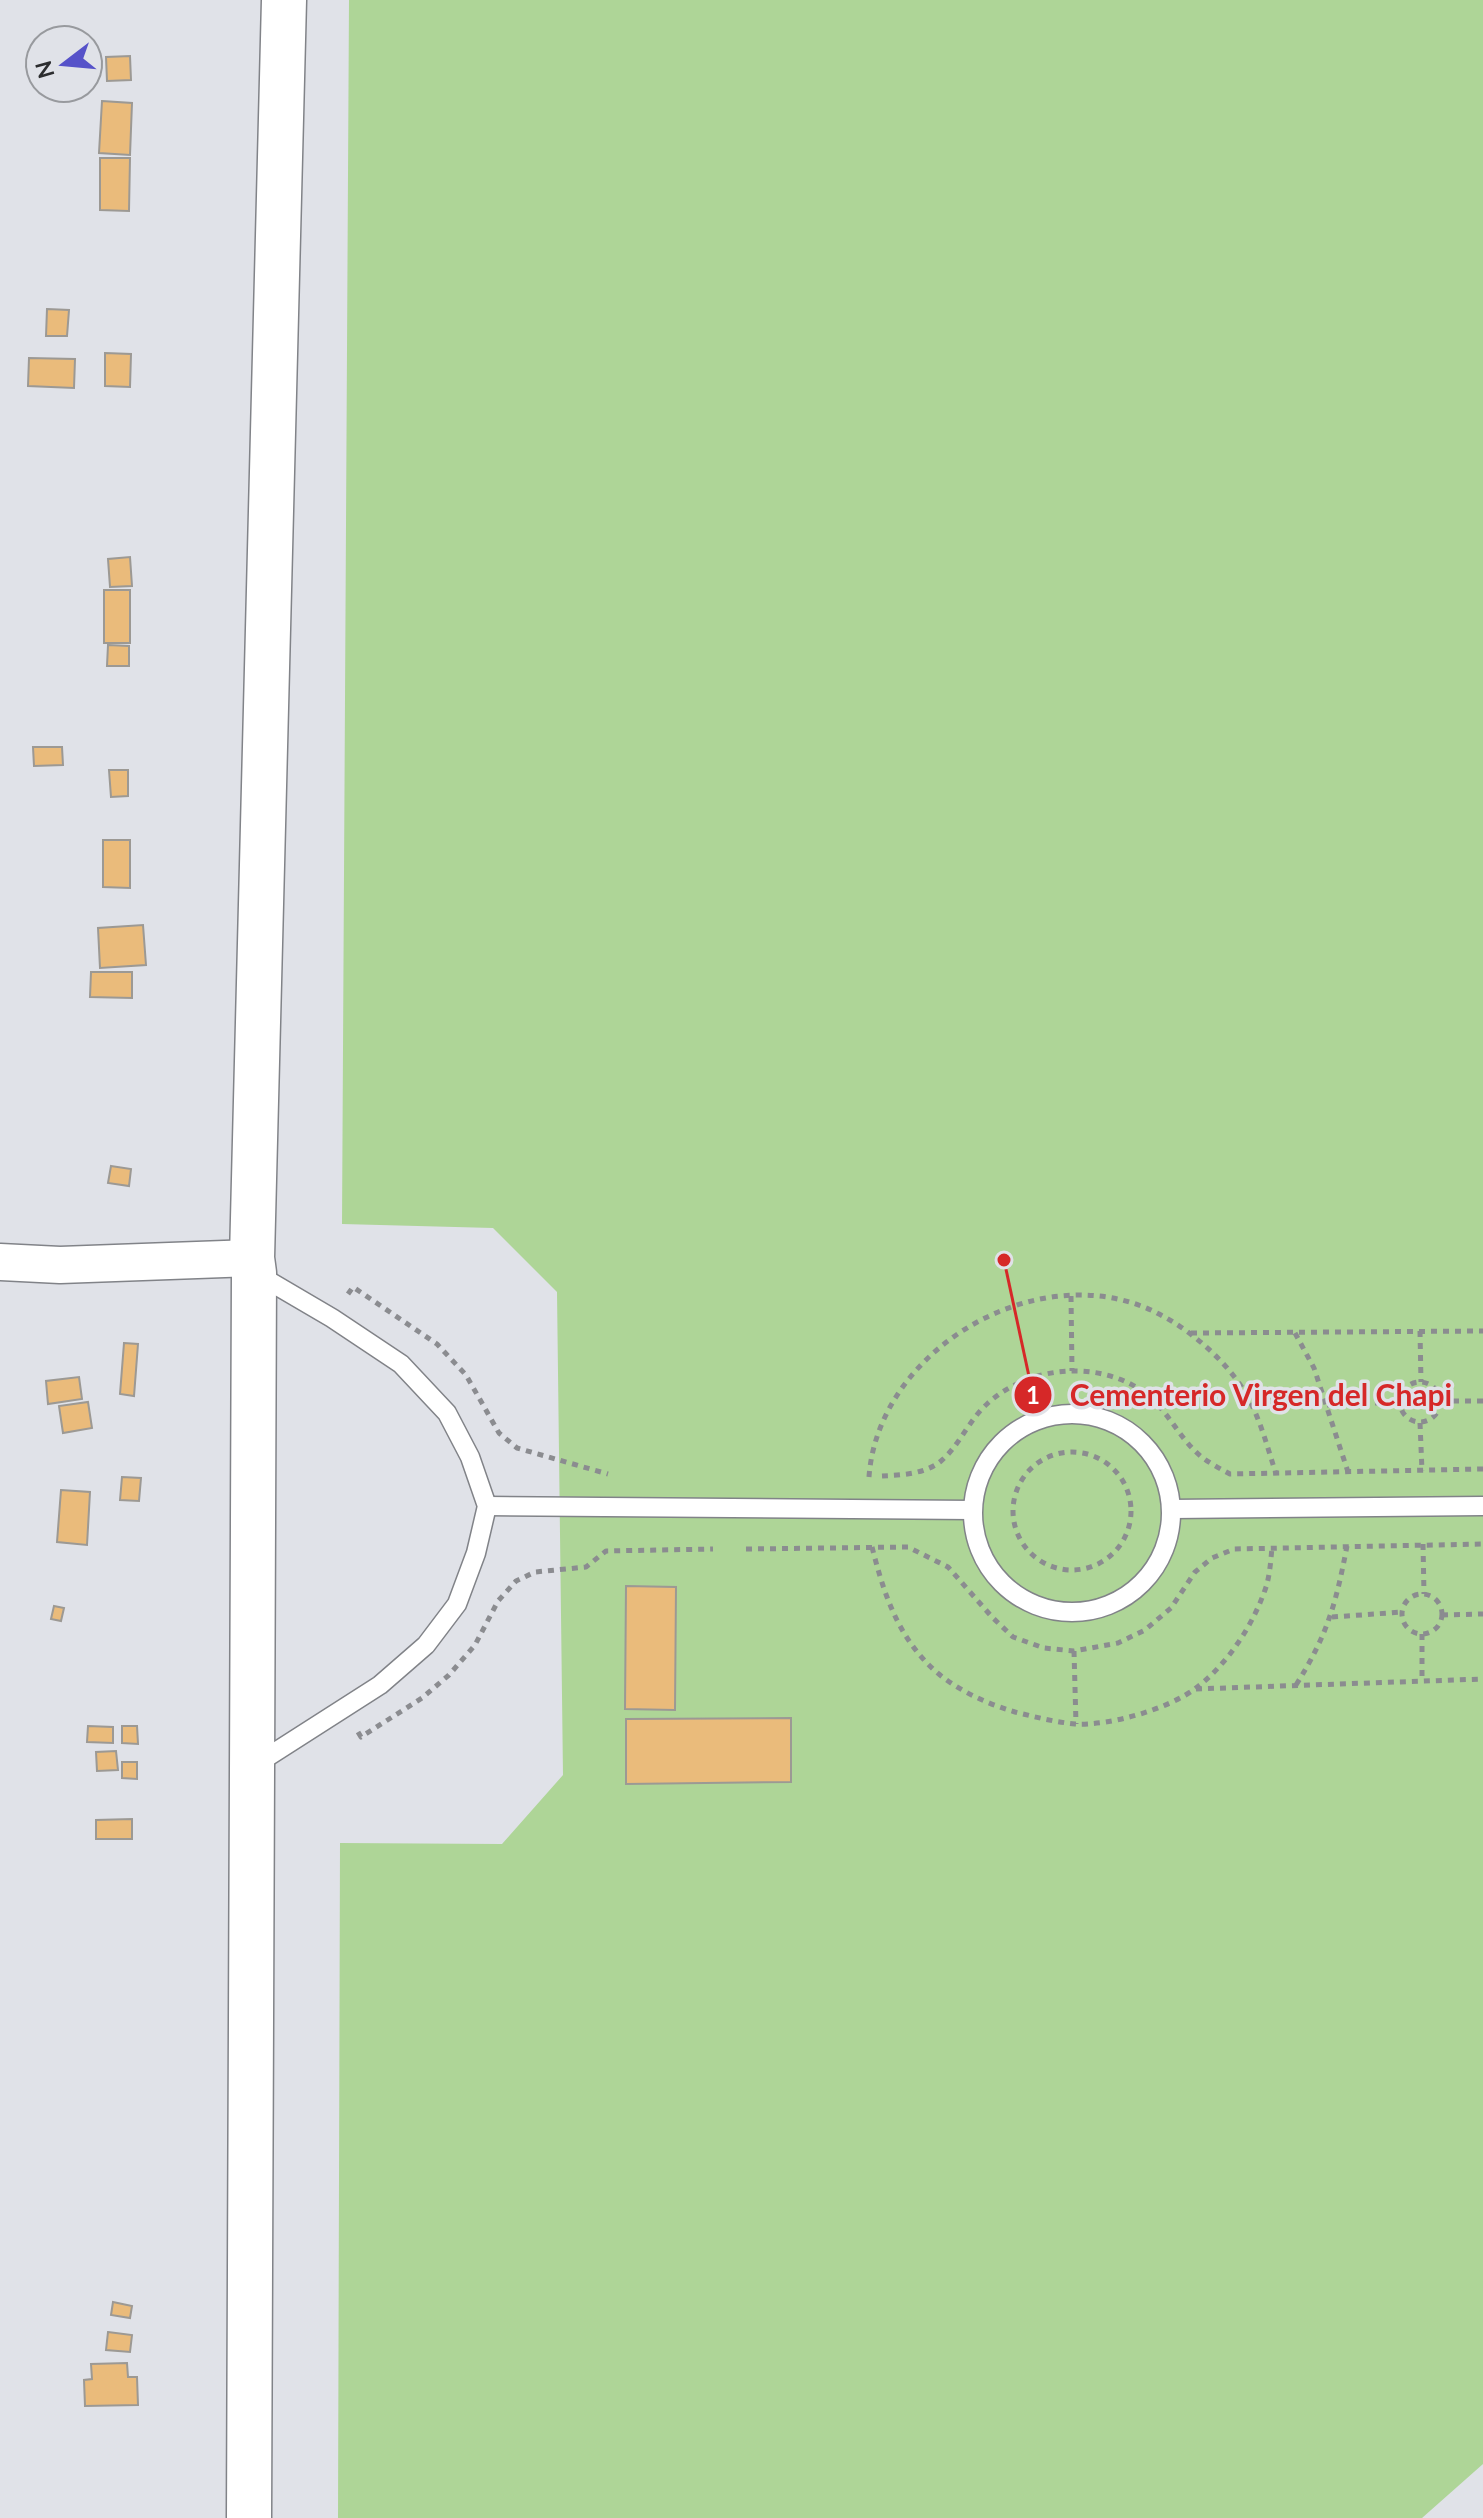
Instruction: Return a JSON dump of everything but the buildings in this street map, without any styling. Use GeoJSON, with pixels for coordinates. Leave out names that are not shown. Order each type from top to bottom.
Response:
{"type":"FeatureCollection","features":[{"type":"Feature","properties":{"kind":"street"},"geometry":{"type":"LineString","coordinates":[[249,2518],[253,1265],[284,0]]}},
{"type":"Feature","properties":{"kind":"street"},"geometry":{"type":"LineString","coordinates":[[0,1262],[253,1265]]}},
{"type":"Feature","properties":{"kind":"lane"},"geometry":{"type":"LineString","coordinates":[[252,1766],[380,1685],[426,1645],[457,1604],[476,1553],[487,1506],[470,1457],[447,1413],[401,1364],[253,1265]]}},
{"type":"Feature","properties":{"kind":"lane"},"geometry":{"type":"LineString","coordinates":[[1065,1412],[1102,1417],[1134,1434],[1159,1462],[1172,1509],[1171,1533],[1156,1568],[1131,1594],[1098,1610],[1061,1613],[1026,1602],[998,1578],[979,1547],[972,1510],[980,1474],[1000,1443],[1030,1422],[1065,1412]]}},
{"type":"Feature","properties":{"kind":"lane"},"geometry":{"type":"LineString","coordinates":[[487,1506],[972,1510]]}},
{"type":"Feature","properties":{"kind":"lane"},"geometry":{"type":"LineString","coordinates":[[1172,1509],[1483,1506]]}},
{"type":"Feature","properties":{"kind":"path"},"geometry":{"type":"LineString","coordinates":[[1071,1296],[1072,1371]]}},
{"type":"Feature","properties":{"kind":"path"},"geometry":{"type":"LineString","coordinates":[[869,1477],[871,1456],[883,1422],[903,1383],[931,1353],[959,1331],[996,1312],[1030,1301],[1071,1296],[1113,1298],[1155,1312],[1190,1333],[1220,1361],[1243,1389],[1261,1428],[1276,1474]]}},
{"type":"Feature","properties":{"kind":"path"},"geometry":{"type":"LineString","coordinates":[[1420,1331],[1421,1382]]}},
{"type":"Feature","properties":{"kind":"path"},"geometry":{"type":"LineString","coordinates":[[1190,1333],[1483,1331]]}},
{"type":"Feature","properties":{"kind":"path"},"geometry":{"type":"LineString","coordinates":[[1295,1333],[1314,1368],[1348,1472]]}},
{"type":"Feature","properties":{"kind":"path"},"geometry":{"type":"LineString","coordinates":[[855,1476],[903,1475],[927,1469],[942,1460],[988,1403],[1016,1382],[1044,1374],[1072,1371],[1109,1377],[1135,1386],[1162,1406],[1202,1458],[1230,1474],[1483,1469]]}},
{"type":"Feature","properties":{"kind":"path"},"geometry":{"type":"LineString","coordinates":[[1421,1382],[1438,1391],[1441,1401],[1439,1412],[1431,1420],[1420,1423],[1410,1420],[1400,1402],[1410,1384],[1421,1382]]}},
{"type":"Feature","properties":{"kind":"path"},"geometry":{"type":"LineString","coordinates":[[1441,1401],[1483,1401]]}},
{"type":"Feature","properties":{"kind":"path"},"geometry":{"type":"LineString","coordinates":[[1327,1405],[1400,1402]]}},
{"type":"Feature","properties":{"kind":"path"},"geometry":{"type":"LineString","coordinates":[[1420,1423],[1422,1471]]}},
{"type":"Feature","properties":{"kind":"path"},"geometry":{"type":"LineString","coordinates":[[1062,1451],[1082,1452],[1101,1459],[1118,1472],[1128,1489],[1132,1509],[1130,1526],[1114,1554],[1101,1564],[1085,1570],[1067,1571],[1051,1567],[1029,1551],[1015,1528],[1013,1510],[1016,1490],[1027,1472],[1042,1459],[1062,1451]]}},
{"type":"Feature","properties":{"kind":"path"},"geometry":{"type":"LineString","coordinates":[[579,1464],[608,1474],[624,1474]]}},
{"type":"Feature","properties":{"kind":"path"},"geometry":{"type":"LineString","coordinates":[[1423,1544],[1424,1594]]}},
{"type":"Feature","properties":{"kind":"path"},"geometry":{"type":"LineString","coordinates":[[746,1549],[908,1547],[948,1567],[1013,1637],[1044,1648],[1074,1651],[1118,1643],[1145,1630],[1171,1608],[1195,1572],[1212,1558],[1234,1549],[1483,1544]]}},
{"type":"Feature","properties":{"kind":"path"},"geometry":{"type":"LineString","coordinates":[[1296,1685],[1332,1617],[1347,1546]]}},
{"type":"Feature","properties":{"kind":"path"},"geometry":{"type":"LineString","coordinates":[[872,1547],[884,1593],[902,1632],[927,1663],[959,1687],[995,1706],[1037,1718],[1076,1724],[1110,1722],[1148,1712],[1195,1689],[1228,1655],[1253,1620],[1268,1581],[1272,1547]]}},
{"type":"Feature","properties":{"kind":"path"},"geometry":{"type":"LineString","coordinates":[[586,1567],[606,1551],[713,1549]]}},
{"type":"Feature","properties":{"kind":"path"},"geometry":{"type":"LineString","coordinates":[[1424,1594],[1434,1597],[1442,1615],[1432,1632],[1422,1634],[1411,1631],[1404,1623],[1403,1612],[1406,1602],[1414,1595],[1424,1594]]}},
{"type":"Feature","properties":{"kind":"path"},"geometry":{"type":"LineString","coordinates":[[1332,1617],[1403,1612]]}},
{"type":"Feature","properties":{"kind":"path"},"geometry":{"type":"LineString","coordinates":[[1442,1615],[1483,1614]]}},
{"type":"Feature","properties":{"kind":"path"},"geometry":{"type":"LineString","coordinates":[[1422,1634],[1422,1681]]}},
{"type":"Feature","properties":{"kind":"path"},"geometry":{"type":"LineString","coordinates":[[1074,1651],[1076,1724]]}},
{"type":"Feature","properties":{"kind":"path"},"geometry":{"type":"LineString","coordinates":[[1195,1689],[1483,1679]]}},
{"type":"Feature","properties":{"kind":"green space"},"geometry":{"type":"Polygon","coordinates":[[[349,0],[1483,0],[1483,2464],[1422,2518],[338,2518],[340,1843],[502,1844],[563,1775],[557,1292],[493,1228],[342,1224],[349,0]]]}},
{"type":"Feature","properties":{"kind":"place","name":"Cementerio Virgen del Chapi"},"geometry":{"type":"Point","coordinates":[1004,1260]}}]}
